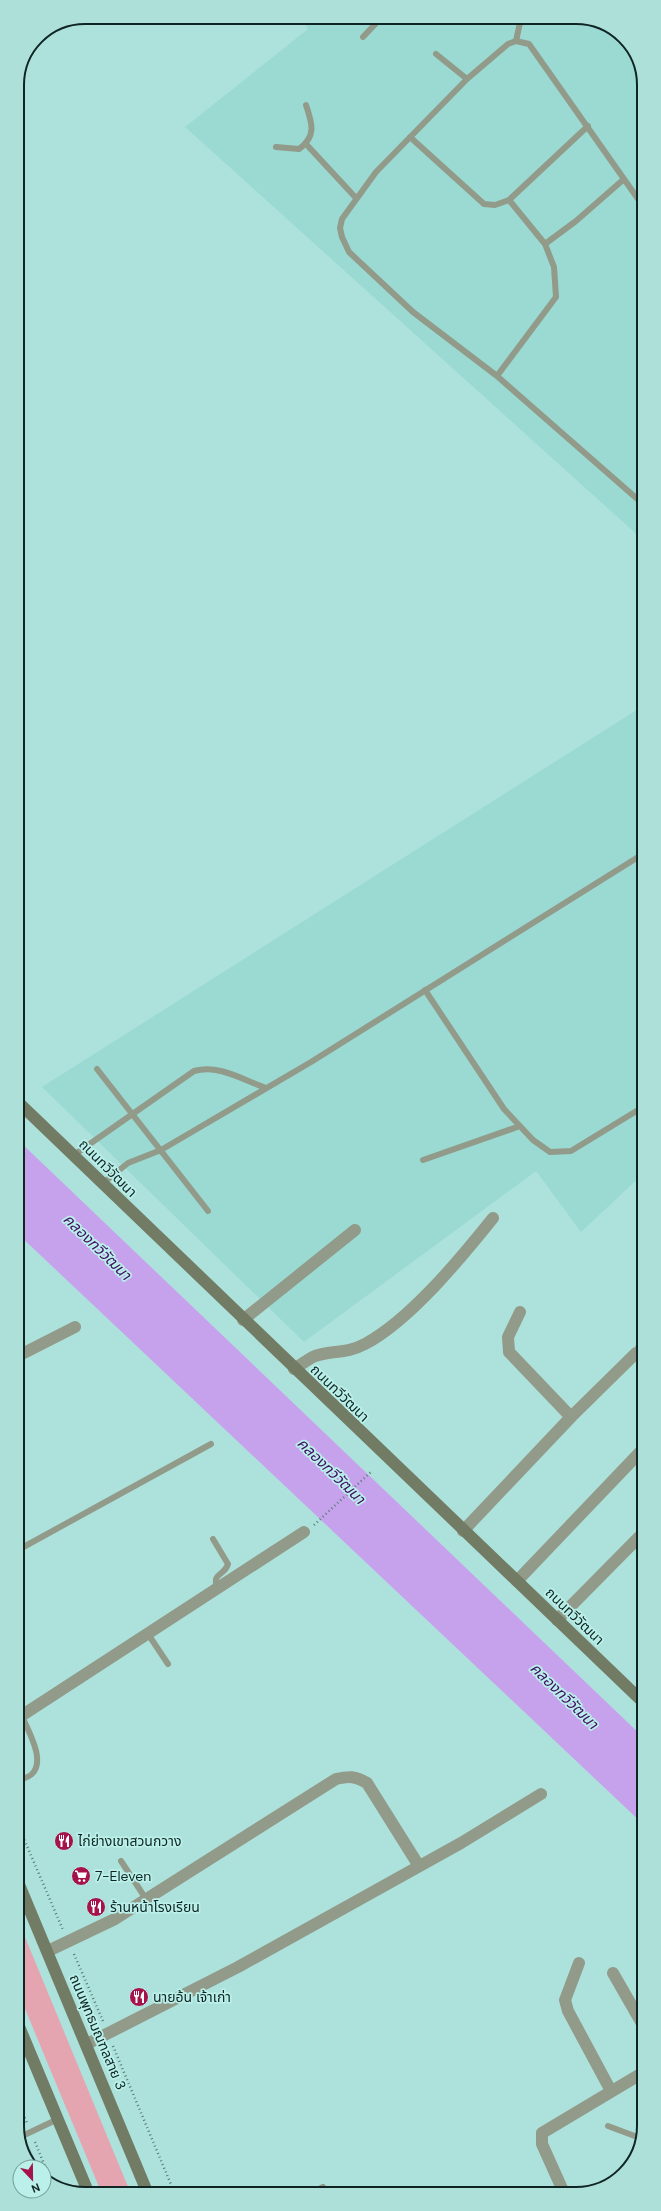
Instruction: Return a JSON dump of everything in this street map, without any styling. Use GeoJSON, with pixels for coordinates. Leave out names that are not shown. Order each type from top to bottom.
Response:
{"type":"FeatureCollection","features":[{"type":"Feature","properties":{"kind":"main road","name":"ถนนทวีวัฒนา"},"geometry":{"type":"LineString","coordinates":[[24,1108],[294,1369],[637,1696]]}},
{"type":"Feature","properties":{"kind":"main road","name":"ถนนพุทธมณฑลสาย 3"},"geometry":{"type":"LineString","coordinates":[[24,1896],[87,2044],[145,2187]]}},
{"type":"Feature","properties":{"kind":"main road"},"geometry":{"type":"LineString","coordinates":[[24,2038],[86,2187]]}},
{"type":"Feature","properties":{"kind":"street"},"geometry":{"type":"LineString","coordinates":[[294,1369],[314,1356],[348,1352],[366,1343],[399,1319],[436,1284],[493,1218]]}},
{"type":"Feature","properties":{"kind":"street"},"geometry":{"type":"LineString","coordinates":[[244,1320],[356,1230]]}},
{"type":"Feature","properties":{"kind":"street"},"geometry":{"type":"LineString","coordinates":[[520,1312],[508,1337],[509,1352],[571,1417]]}},
{"type":"Feature","properties":{"kind":"street"},"geometry":{"type":"LineString","coordinates":[[24,1353],[75,1327]]}},
{"type":"Feature","properties":{"kind":"street"},"geometry":{"type":"LineString","coordinates":[[463,1531],[571,1417],[637,1360]]}},
{"type":"Feature","properties":{"kind":"street"},"geometry":{"type":"LineString","coordinates":[[516,1581],[637,1455]]}},
{"type":"Feature","properties":{"kind":"street"},"geometry":{"type":"LineString","coordinates":[[24,1714],[308,1529]]}},
{"type":"Feature","properties":{"kind":"street"},"geometry":{"type":"LineString","coordinates":[[557,1620],[637,1539]]}},
{"type":"Feature","properties":{"kind":"street"},"geometry":{"type":"LineString","coordinates":[[48,1951],[115,1919],[336,1779],[357,1777],[366,1783],[419,1866]]}},
{"type":"Feature","properties":{"kind":"street"},"geometry":{"type":"LineString","coordinates":[[87,2044],[238,1967],[419,1866],[541,1794]]}},
{"type":"Feature","properties":{"kind":"street"},"geometry":{"type":"LineString","coordinates":[[579,1963],[565,2000],[566,2005],[611,2092]]}},
{"type":"Feature","properties":{"kind":"street"},"geometry":{"type":"LineString","coordinates":[[614,1973],[637,2014]]}},
{"type":"Feature","properties":{"kind":"street"},"geometry":{"type":"LineString","coordinates":[[561,2187],[542,2144],[542,2133],[637,2076]]}},
{"type":"Feature","properties":{"kind":"lane"},"geometry":{"type":"LineString","coordinates":[[363,37],[375,24]]}},
{"type":"Feature","properties":{"kind":"lane"},"geometry":{"type":"LineString","coordinates":[[516,41],[520,24]]}},
{"type":"Feature","properties":{"kind":"lane"},"geometry":{"type":"LineString","coordinates":[[637,197],[529,44],[516,41],[508,44],[467,80],[376,172],[342,218],[340,228],[342,237],[349,252],[413,312],[497,376],[637,499]]}},
{"type":"Feature","properties":{"kind":"lane"},"geometry":{"type":"LineString","coordinates":[[436,54],[467,80]]}},
{"type":"Feature","properties":{"kind":"lane"},"geometry":{"type":"LineString","coordinates":[[276,147],[299,149],[311,138],[311,120],[306,105]]}},
{"type":"Feature","properties":{"kind":"lane"},"geometry":{"type":"LineString","coordinates":[[410,137],[484,204],[495,205],[509,200],[588,126]]}},
{"type":"Feature","properties":{"kind":"lane"},"geometry":{"type":"LineString","coordinates":[[306,144],[356,198]]}},
{"type":"Feature","properties":{"kind":"lane"},"geometry":{"type":"LineString","coordinates":[[545,244],[576,221],[624,179]]}},
{"type":"Feature","properties":{"kind":"lane"},"geometry":{"type":"LineString","coordinates":[[497,376],[556,297],[554,267],[545,244],[509,200]]}},
{"type":"Feature","properties":{"kind":"lane"},"geometry":{"type":"LineString","coordinates":[[102,1184],[128,1163],[161,1150],[266,1088],[637,858]]}},
{"type":"Feature","properties":{"kind":"lane"},"geometry":{"type":"LineString","coordinates":[[425,990],[504,1109],[533,1140],[550,1152],[570,1152],[637,1110]]}},
{"type":"Feature","properties":{"kind":"lane"},"geometry":{"type":"LineString","coordinates":[[74,1155],[194,1071],[204,1068],[218,1070],[266,1088]]}},
{"type":"Feature","properties":{"kind":"lane"},"geometry":{"type":"LineString","coordinates":[[96,1069],[208,1211]]}},
{"type":"Feature","properties":{"kind":"lane"},"geometry":{"type":"LineString","coordinates":[[423,1160],[520,1126]]}},
{"type":"Feature","properties":{"kind":"lane"},"geometry":{"type":"LineString","coordinates":[[24,1547],[211,1444]]}},
{"type":"Feature","properties":{"kind":"lane"},"geometry":{"type":"LineString","coordinates":[[213,1539],[228,1564],[227,1568],[217,1576],[215,1581],[217,1589]]}},
{"type":"Feature","properties":{"kind":"lane"},"geometry":{"type":"LineString","coordinates":[[148,1634],[168,1664]]}},
{"type":"Feature","properties":{"kind":"lane"},"geometry":{"type":"LineString","coordinates":[[24,1726],[38,1757],[37,1767],[31,1775],[24,1778]]}},
{"type":"Feature","properties":{"kind":"lane"},"geometry":{"type":"LineString","coordinates":[[121,1861],[146,1899]]}},
{"type":"Feature","properties":{"kind":"lane"},"geometry":{"type":"LineString","coordinates":[[25,2135],[58,2119]]}},
{"type":"Feature","properties":{"kind":"lane"},"geometry":{"type":"LineString","coordinates":[[608,2126],[636,2136]]}},
{"type":"Feature","properties":{"kind":"path"},"geometry":{"type":"LineString","coordinates":[[308,1529],[372,1471]]}},
{"type":"Feature","properties":{"kind":"path"},"geometry":{"type":"LineString","coordinates":[[24,1839],[172,2187]]}},
{"type":"Feature","properties":{"kind":"shaded area"},"geometry":{"type":"Polygon","coordinates":[[[305,24],[580,24],[595,27],[606,32],[627,51],[635,69],[637,85],[637,535],[185,127],[308,29],[305,24]]]}},
{"type":"Feature","properties":{"kind":"shaded area"},"geometry":{"type":"Polygon","coordinates":[[[637,710],[637,1180],[581,1232],[536,1171],[304,1342],[42,1087],[637,710]]]}},
{"type":"Feature","properties":{"kind":"shaded area"},"geometry":{"type":"Polygon","coordinates":[[[24,1935],[128,2187],[99,2187],[24,2006],[24,1935]]]}},
{"type":"Feature","properties":{"kind":"shaded area"},"geometry":{"type":"Polygon","coordinates":[[[25,2137],[35,2159],[30,2153],[25,2137]]]}},
{"type":"Feature","properties":{"kind":"water","name":"คลองทวีวัฒนา"},"geometry":{"type":"Polygon","coordinates":[[[24,1146],[637,1731],[637,1818],[24,1240],[24,1146]]]}},
{"type":"Feature","properties":{"kind":"place","name":"ไก่ย่างเขาสวนกวาง"},"geometry":{"type":"Point","coordinates":[64,1841]}},
{"type":"Feature","properties":{"kind":"place","name":"7-Eleven"},"geometry":{"type":"Point","coordinates":[81,1876]}},
{"type":"Feature","properties":{"kind":"place","name":"ร้านหน้าโรงเรียน"},"geometry":{"type":"Point","coordinates":[96,1907]}},
{"type":"Feature","properties":{"kind":"place","name":"นายอ้น เจ้าเก่า"},"geometry":{"type":"Point","coordinates":[139,1997]}}]}
